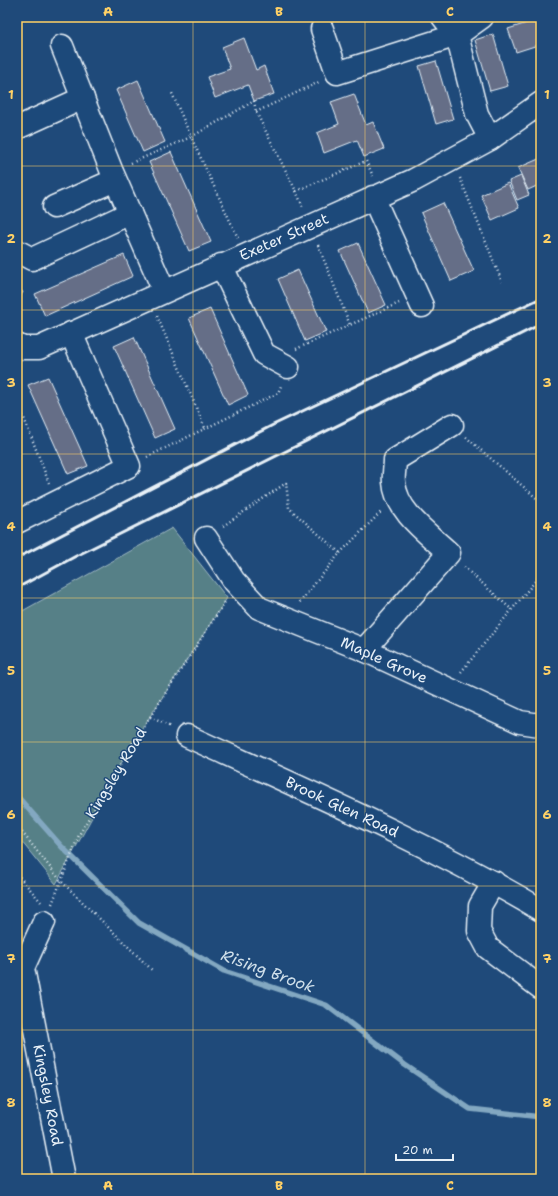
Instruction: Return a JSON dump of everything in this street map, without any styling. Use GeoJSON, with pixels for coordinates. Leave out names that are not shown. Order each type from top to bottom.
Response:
{"type":"FeatureCollection","features":[{"type":"Feature","properties":{"kind":"street"},"geometry":{"type":"LineString","coordinates":[[443,17],[457,35],[477,114],[490,139]]}},
{"type":"Feature","properties":{"kind":"street"},"geometry":{"type":"LineString","coordinates":[[322,28],[337,73],[457,35],[482,17]]}},
{"type":"Feature","properties":{"kind":"street"},"geometry":{"type":"LineString","coordinates":[[62,46],[130,213],[157,294]]}},
{"type":"Feature","properties":{"kind":"street"},"geometry":{"type":"LineString","coordinates":[[17,128],[83,98]]}},
{"type":"Feature","properties":{"kind":"street","name":"Exeter Street"},"geometry":{"type":"LineString","coordinates":[[17,345],[24,348],[40,348],[245,254],[414,180],[490,139],[541,103]]}},
{"type":"Feature","properties":{"kind":"street"},"geometry":{"type":"LineString","coordinates":[[54,206],[114,176]]}},
{"type":"Feature","properties":{"kind":"street"},"geometry":{"type":"LineString","coordinates":[[378,195],[419,301]]}},
{"type":"Feature","properties":{"kind":"street"},"geometry":{"type":"LineString","coordinates":[[17,251],[32,259],[130,213]]}},
{"type":"Feature","properties":{"kind":"street"},"geometry":{"type":"LineString","coordinates":[[221,265],[264,354],[281,363]]}},
{"type":"Feature","properties":{"kind":"street"},"geometry":{"type":"LineString","coordinates":[[17,522],[128,466],[71,333]]}},
{"type":"Feature","properties":{"kind":"street"},"geometry":{"type":"LineString","coordinates":[[364,650],[449,553],[405,509],[397,495],[394,483],[395,460],[452,425]]}},
{"type":"Feature","properties":{"kind":"street","name":"Maple Grove"},"geometry":{"type":"LineString","coordinates":[[206,538],[234,581],[259,608],[364,650],[520,722],[540,725],[541,723]]}},
{"type":"Feature","properties":{"kind":"street","name":"Brook Glen Road"},"geometry":{"type":"LineString","coordinates":[[187,736],[422,844],[494,882],[541,910]]}},
{"type":"Feature","properties":{"kind":"street"},"geometry":{"type":"LineString","coordinates":[[494,882],[480,906],[479,931],[488,948],[541,988]]}},
{"type":"Feature","properties":{"kind":"street","name":"Kingsley Road"},"geometry":{"type":"LineString","coordinates":[[47,916],[20,968],[64,1179]]}},
{"type":"Feature","properties":{"kind":"path"},"geometry":{"type":"LineString","coordinates":[[256,112],[337,73]]}},
{"type":"Feature","properties":{"kind":"path"},"geometry":{"type":"LineString","coordinates":[[171,91],[245,254]]}},
{"type":"Feature","properties":{"kind":"path"},"geometry":{"type":"LineString","coordinates":[[114,176],[191,137],[254,102],[256,112],[296,191],[366,161],[378,195]]}},
{"type":"Feature","properties":{"kind":"path"},"geometry":{"type":"LineString","coordinates":[[452,159],[502,282]]}},
{"type":"Feature","properties":{"kind":"path"},"geometry":{"type":"LineString","coordinates":[[310,225],[350,325]]}},
{"type":"Feature","properties":{"kind":"path"},"geometry":{"type":"LineString","coordinates":[[157,294],[205,428]]}},
{"type":"Feature","properties":{"kind":"path"},"geometry":{"type":"LineString","coordinates":[[128,466],[278,393],[281,363],[350,325],[419,301]]}},
{"type":"Feature","properties":{"kind":"path"},"geometry":{"type":"LineString","coordinates":[[17,400],[56,502]]}},
{"type":"Feature","properties":{"kind":"path"},"geometry":{"type":"LineString","coordinates":[[452,425],[541,502]]}},
{"type":"Feature","properties":{"kind":"path"},"geometry":{"type":"LineString","coordinates":[[206,538],[286,483],[289,508],[340,553]]}},
{"type":"Feature","properties":{"kind":"path"},"geometry":{"type":"LineString","coordinates":[[285,618],[340,553],[397,495]]}},
{"type":"Feature","properties":{"kind":"path"},"geometry":{"type":"LineString","coordinates":[[449,553],[511,609]]}},
{"type":"Feature","properties":{"kind":"path"},"geometry":{"type":"LineString","coordinates":[[448,688],[541,574]]}},
{"type":"Feature","properties":{"kind":"path"},"geometry":{"type":"LineString","coordinates":[[150,717],[228,598],[234,581]]}},
{"type":"Feature","properties":{"kind":"path","name":"Kingsley Road"},"geometry":{"type":"LineString","coordinates":[[47,916],[79,835],[130,747],[150,717],[187,736]]}},
{"type":"Feature","properties":{"kind":"path"},"geometry":{"type":"LineString","coordinates":[[17,826],[61,881],[152,970]]}},
{"type":"Feature","properties":{"kind":"path"},"geometry":{"type":"LineString","coordinates":[[17,874],[47,916]]}},
{"type":"Feature","properties":{"kind":"green space"},"geometry":{"type":"Polygon","coordinates":[[[172,528],[227,598],[130,747],[56,884],[17,836],[17,614],[172,528]]]}},
{"type":"Feature","properties":{"kind":"building"},"geometry":{"type":"Polygon","coordinates":[[[540,19],[541,44],[516,52],[508,29],[540,19]]]}},
{"type":"Feature","properties":{"kind":"building"},"geometry":{"type":"Polygon","coordinates":[[[493,34],[508,86],[490,91],[475,40],[493,34]]]}},
{"type":"Feature","properties":{"kind":"building"},"geometry":{"type":"Polygon","coordinates":[[[244,38],[256,70],[264,66],[274,94],[254,101],[248,85],[215,98],[207,77],[230,69],[222,47],[244,38]]]}},
{"type":"Feature","properties":{"kind":"building"},"geometry":{"type":"Polygon","coordinates":[[[436,61],[453,119],[436,124],[419,66],[436,61]]]}},
{"type":"Feature","properties":{"kind":"building"},"geometry":{"type":"Polygon","coordinates":[[[138,80],[165,142],[143,152],[116,90],[138,80]]]}},
{"type":"Feature","properties":{"kind":"building"},"geometry":{"type":"Polygon","coordinates":[[[354,94],[366,125],[373,122],[384,149],[364,157],[357,140],[324,153],[317,133],[339,124],[331,102],[354,94]]]}},
{"type":"Feature","properties":{"kind":"building"},"geometry":{"type":"Polygon","coordinates":[[[171,152],[211,242],[189,251],[149,162],[171,152]]]}},
{"type":"Feature","properties":{"kind":"building"},"geometry":{"type":"Polygon","coordinates":[[[541,158],[541,184],[528,190],[518,168],[541,158]]]}},
{"type":"Feature","properties":{"kind":"building"},"geometry":{"type":"Polygon","coordinates":[[[521,176],[529,195],[517,200],[509,181],[521,176]]]}},
{"type":"Feature","properties":{"kind":"building"},"geometry":{"type":"Polygon","coordinates":[[[508,183],[519,208],[492,220],[481,195],[508,183]]]}},
{"type":"Feature","properties":{"kind":"building"},"geometry":{"type":"Polygon","coordinates":[[[443,203],[474,271],[451,281],[421,213],[443,203]]]}},
{"type":"Feature","properties":{"kind":"building"},"geometry":{"type":"Polygon","coordinates":[[[358,243],[386,305],[368,313],[340,251],[358,243]]]}},
{"type":"Feature","properties":{"kind":"building"},"geometry":{"type":"Polygon","coordinates":[[[124,255],[133,276],[45,316],[35,294],[124,255]]]}},
{"type":"Feature","properties":{"kind":"building"},"geometry":{"type":"Polygon","coordinates":[[[298,270],[326,332],[305,341],[278,279],[298,270]]]}},
{"type":"Feature","properties":{"kind":"building"},"geometry":{"type":"Polygon","coordinates":[[[17,289],[23,292],[17,302],[17,289]]]}},
{"type":"Feature","properties":{"kind":"building"},"geometry":{"type":"Polygon","coordinates":[[[210,309],[248,395],[228,405],[189,318],[210,309]]]}},
{"type":"Feature","properties":{"kind":"building"},"geometry":{"type":"Polygon","coordinates":[[[134,337],[175,429],[155,438],[114,346],[134,337]]]}},
{"type":"Feature","properties":{"kind":"building"},"geometry":{"type":"Polygon","coordinates":[[[48,377],[88,466],[68,474],[28,385],[48,377]]]}},
{"type":"Feature","properties":{"kind":"waterway","name":"Rising Brook"},"geometry":{"type":"LineString","coordinates":[[17,796],[62,847],[139,923],[224,971],[326,1005],[405,1065],[470,1109],[541,1117]]}},
{"type":"Feature","properties":{"kind":"railway"},"geometry":{"type":"LineString","coordinates":[[17,558],[273,425],[541,298]]}},
{"type":"Feature","properties":{"kind":"railway"},"geometry":{"type":"LineString","coordinates":[[17,588],[76,556],[541,324]]}}]}
